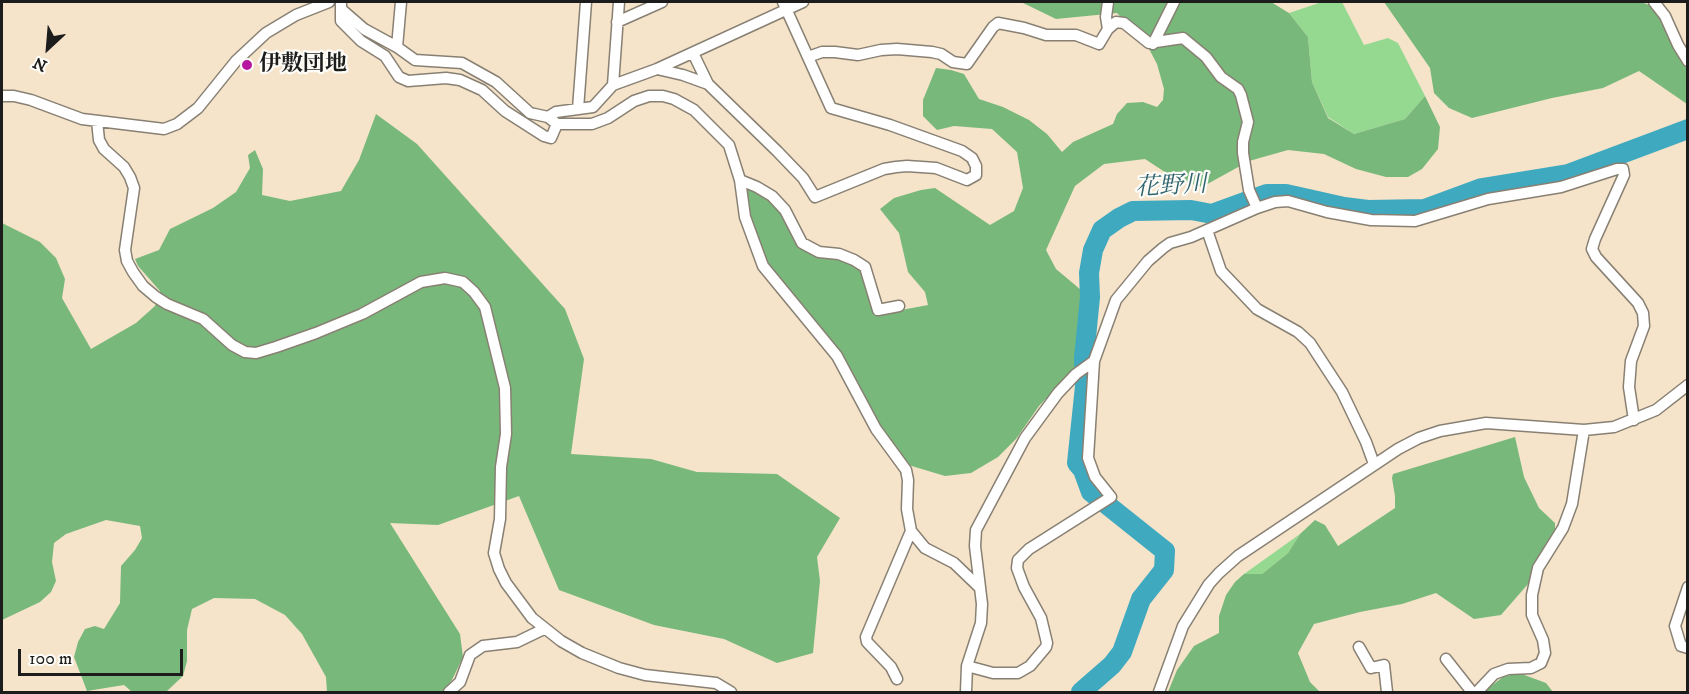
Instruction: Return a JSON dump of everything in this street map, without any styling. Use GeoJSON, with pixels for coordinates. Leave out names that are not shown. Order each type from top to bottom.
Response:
{"type":"FeatureCollection","features":[{"type":"Feature","properties":{"kind":"street"},"geometry":{"type":"LineString","coordinates":[[2,96],[31,100],[69,115],[97,121],[164,129],[177,124],[198,108],[236,61],[266,33],[296,15],[329,2]]}},
{"type":"Feature","properties":{"kind":"street"},"geometry":{"type":"LineString","coordinates":[[397,47],[401,2]]}},
{"type":"Feature","properties":{"kind":"street"},"geometry":{"type":"LineString","coordinates":[[578,109],[586,2]]}},
{"type":"Feature","properties":{"kind":"street"},"geometry":{"type":"LineString","coordinates":[[613,85],[619,2]]}},
{"type":"Feature","properties":{"kind":"street"},"geometry":{"type":"LineString","coordinates":[[617,22],[662,2]]}},
{"type":"Feature","properties":{"kind":"street"},"geometry":{"type":"LineString","coordinates":[[341,5],[341,21],[361,40],[385,56],[399,77],[408,81],[446,78],[460,80],[482,90],[505,111],[544,136],[551,138],[556,112],[593,107],[613,85],[693,53],[785,5],[803,2]]}},
{"type":"Feature","properties":{"kind":"street"},"geometry":{"type":"LineString","coordinates":[[1108,2],[1106,17],[1108,29]]}},
{"type":"Feature","properties":{"kind":"street"},"geometry":{"type":"LineString","coordinates":[[1153,44],[1174,2]]}},
{"type":"Feature","properties":{"kind":"street"},"geometry":{"type":"LineString","coordinates":[[1654,2],[1665,16],[1688,62]]}},
{"type":"Feature","properties":{"kind":"street"},"geometry":{"type":"LineString","coordinates":[[341,5],[364,29],[415,60],[462,63],[486,75],[530,113],[553,121],[592,124],[608,118],[634,101],[649,96],[674,99],[694,110],[729,145],[740,180],[745,217],[763,266],[837,356],[876,429],[906,470],[907,508],[911,531],[916,540],[925,548],[954,563],[979,587]]}},
{"type":"Feature","properties":{"kind":"street"},"geometry":{"type":"LineString","coordinates":[[693,53],[708,84],[803,178],[815,197],[884,169],[896,167],[936,168],[967,180],[976,176],[976,166],[972,158],[962,151],[890,125],[831,108],[785,5]]}},
{"type":"Feature","properties":{"kind":"street"},"geometry":{"type":"LineString","coordinates":[[808,57],[822,52],[858,55],[880,50],[908,49],[941,54],[953,62],[967,64],[998,23],[1046,35],[1076,34],[1100,44],[1108,29],[1116,22],[1124,23],[1139,37],[1153,44],[1177,38],[1188,41],[1206,57],[1221,77],[1238,89],[1248,122],[1243,153],[1251,194],[1257,208]]}},
{"type":"Feature","properties":{"kind":"street"},"geometry":{"type":"LineString","coordinates":[[657,69],[708,84]]}},
{"type":"Feature","properties":{"kind":"street"},"geometry":{"type":"LineString","coordinates":[[97,121],[99,140],[104,149],[124,166],[134,188],[125,250],[127,261],[133,272],[143,286],[156,297],[203,319],[232,345],[245,352],[256,353],[316,333],[362,314],[422,282],[436,278],[463,282],[485,307],[505,388],[506,434],[501,467],[500,519],[494,553],[506,583],[522,608],[544,629],[582,653],[619,668],[645,675],[716,683],[731,693]]}},
{"type":"Feature","properties":{"kind":"street"},"geometry":{"type":"LineString","coordinates":[[967,666],[993,673],[1018,674],[1030,666],[1041,654],[1047,643],[1041,618],[1017,568],[1018,560],[1029,549],[1111,497],[1095,477],[1088,458],[1094,361],[1116,300],[1148,261],[1170,243],[1191,237],[1257,208],[1275,202],[1288,201],[1326,212],[1371,220],[1415,221],[1488,199],[1561,187],[1623,169],[1624,175],[1592,249],[1596,257],[1638,303],[1643,313],[1644,326],[1631,361],[1629,387],[1634,420]]}},
{"type":"Feature","properties":{"kind":"street"},"geometry":{"type":"LineString","coordinates":[[740,180],[772,196],[785,210],[802,243],[819,252],[839,254],[865,267],[878,310],[899,306]]}},
{"type":"Feature","properties":{"kind":"street"},"geometry":{"type":"LineString","coordinates":[[1207,230],[1221,271],[1257,309],[1298,332],[1310,343],[1342,392],[1374,464]]}},
{"type":"Feature","properties":{"kind":"street"},"geometry":{"type":"LineString","coordinates":[[966,693],[967,666],[981,623],[982,604],[975,546],[976,530],[1024,438],[1058,393],[1076,374],[1094,361]]}},
{"type":"Feature","properties":{"kind":"street"},"geometry":{"type":"LineString","coordinates":[[1159,693],[1183,626],[1219,573],[1238,556],[1374,464],[1419,438],[1463,426],[1486,423],[1584,430],[1614,427],[1656,410],[1688,385]]}},
{"type":"Feature","properties":{"kind":"street"},"geometry":{"type":"LineString","coordinates":[[1477,693],[1494,674],[1508,669],[1531,668],[1541,663],[1545,653],[1543,640],[1532,615],[1532,595],[1538,568],[1563,528],[1572,504],[1584,430]]}},
{"type":"Feature","properties":{"kind":"street"},"geometry":{"type":"LineString","coordinates":[[897,679],[891,667],[867,642],[866,637],[911,531]]}},
{"type":"Feature","properties":{"kind":"street"},"geometry":{"type":"LineString","coordinates":[[1688,587],[1675,626],[1681,646],[1688,648]]}},
{"type":"Feature","properties":{"kind":"street"},"geometry":{"type":"LineString","coordinates":[[449,693],[460,682],[470,655],[483,646],[517,642],[544,629]]}},
{"type":"Feature","properties":{"kind":"street"},"geometry":{"type":"LineString","coordinates":[[1359,647],[1371,668],[1384,666],[1387,693]]}},
{"type":"Feature","properties":{"kind":"street"},"geometry":{"type":"LineString","coordinates":[[1446,659],[1472,693]]}},
{"type":"Feature","properties":{"kind":"green space"},"geometry":{"type":"Polygon","coordinates":[[[1021,2],[1271,2],[1289,13],[1308,37],[1312,82],[1328,118],[1354,134],[1405,119],[1425,96],[1440,127],[1438,149],[1422,169],[1408,177],[1386,177],[1356,169],[1324,154],[1288,150],[1249,161],[1202,187],[1177,180],[1145,159],[1104,164],[1075,186],[1046,250],[1056,269],[1087,295],[1092,332],[1081,359],[1039,406],[1016,439],[998,457],[971,473],[945,476],[905,464],[880,429],[827,335],[768,265],[752,234],[745,190],[752,189],[769,200],[800,245],[840,256],[861,269],[880,314],[928,305],[925,292],[908,272],[899,233],[880,209],[894,198],[935,188],[990,225],[1014,211],[1023,188],[1017,152],[992,129],[954,126],[937,130],[923,116],[923,100],[936,68],[964,74],[979,99],[1003,107],[1029,120],[1047,134],[1062,152],[1073,142],[1113,124],[1117,114],[1127,103],[1143,102],[1157,107],[1163,100],[1164,89],[1157,64],[1148,47],[1117,13],[1056,19],[1021,2]]]}},
{"type":"Feature","properties":{"kind":"green space"},"geometry":{"type":"Polygon","coordinates":[[[1322,2],[1342,2],[1364,45],[1388,38],[1398,43],[1425,96],[1405,119],[1354,134],[1328,117],[1312,82],[1308,37],[1289,13],[1322,2]]]}},
{"type":"Feature","properties":{"kind":"green space"},"geometry":{"type":"Polygon","coordinates":[[[1384,2],[1641,2],[1652,6],[1687,67],[1687,104],[1639,71],[1603,88],[1472,118],[1449,108],[1434,93],[1430,68],[1384,2]]]}},
{"type":"Feature","properties":{"kind":"green space"},"geometry":{"type":"Polygon","coordinates":[[[376,114],[417,144],[565,309],[584,359],[571,454],[651,459],[697,472],[777,474],[840,518],[817,557],[820,581],[813,653],[777,663],[724,639],[654,625],[559,590],[519,496],[438,525],[390,523],[460,634],[463,657],[452,680],[442,692],[327,692],[326,677],[302,634],[285,615],[255,599],[214,598],[192,609],[187,630],[187,661],[183,676],[166,692],[132,692],[124,685],[87,691],[74,657],[78,642],[85,629],[95,626],[104,629],[120,603],[121,566],[142,538],[140,526],[106,520],[66,534],[54,543],[52,562],[56,581],[51,592],[40,602],[2,620],[2,223],[40,242],[56,258],[65,279],[62,298],[91,349],[136,323],[155,306],[160,291],[138,266],[135,259],[159,250],[170,229],[213,208],[236,192],[250,168],[248,155],[255,150],[263,169],[262,195],[290,201],[341,191],[359,160],[376,114]]]}},
{"type":"Feature","properties":{"kind":"green space"},"geometry":{"type":"Polygon","coordinates":[[[1515,437],[1524,477],[1539,508],[1555,523],[1555,532],[1536,560],[1528,584],[1501,615],[1474,619],[1436,593],[1402,604],[1314,624],[1298,653],[1310,682],[1320,692],[1168,692],[1177,670],[1194,646],[1219,633],[1219,616],[1226,595],[1235,582],[1244,574],[1262,574],[1288,553],[1300,534],[1315,520],[1325,525],[1338,546],[1395,508],[1393,474],[1515,437]]]}},
{"type":"Feature","properties":{"kind":"green space"},"geometry":{"type":"Polygon","coordinates":[[[1300,534],[1288,553],[1262,574],[1244,574],[1300,534]]]}},
{"type":"Feature","properties":{"kind":"green space"},"geometry":{"type":"Polygon","coordinates":[[[1519,673],[1546,683],[1553,692],[1483,692],[1503,677],[1519,673]]]}},
{"type":"Feature","properties":{"kind":"waterway","name":"花野川"},"geometry":{"type":"LineString","coordinates":[[1081,692],[1112,665],[1122,652],[1141,599],[1164,570],[1165,551],[1091,492],[1083,470],[1077,463],[1085,386],[1084,358],[1090,297],[1089,273],[1093,250],[1102,230],[1133,211],[1191,210],[1212,214],[1267,194],[1286,194],[1368,210],[1425,209],[1482,188],[1568,174],[1688,129]]}},
{"type":"Feature","properties":{"kind":"place","name":"伊敷団地"},"geometry":{"type":"Point","coordinates":[247,65]}}]}
